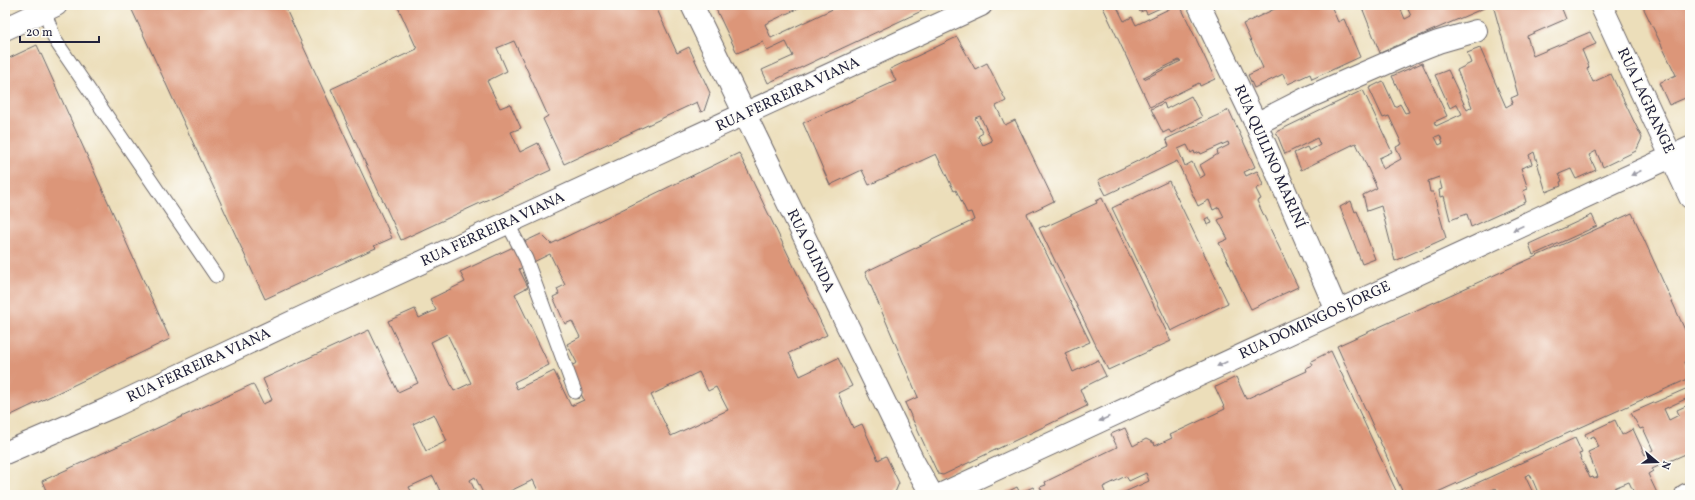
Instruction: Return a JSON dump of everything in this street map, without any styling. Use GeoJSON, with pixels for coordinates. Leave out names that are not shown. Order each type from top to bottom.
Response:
{"type":"FeatureCollection","features":[{"type":"Feature","properties":{"kind":"street","name":"RUA OLINDA"},"geometry":{"type":"LineString","coordinates":[[692,5],[911,456],[932,495]]}},
{"type":"Feature","properties":{"kind":"street","name":"RUA FERREIRA VIANA"},"geometry":{"type":"LineString","coordinates":[[5,453],[114,406],[305,316],[508,224],[981,5]]}},
{"type":"Feature","properties":{"kind":"street","name":"RUA QUILINO MARINÍ"},"geometry":{"type":"LineString","coordinates":[[1199,5],[1256,124],[1337,311]]}},
{"type":"Feature","properties":{"kind":"street","name":"RUA LAGRANGE"},"geometry":{"type":"LineString","coordinates":[[1601,5],[1681,152],[1690,197]]}},
{"type":"Feature","properties":{"kind":"street"},"geometry":{"type":"LineString","coordinates":[[5,28],[50,8]]}},
{"type":"Feature","properties":{"kind":"street"},"geometry":{"type":"LineString","coordinates":[[1256,124],[1309,97],[1403,56],[1438,42],[1476,31]]}},
{"type":"Feature","properties":{"kind":"street","name":"RUA DOMINGOS JORGE"},"geometry":{"type":"LineString","coordinates":[[940,495],[1681,152]]}},
{"type":"Feature","properties":{"kind":"street"},"geometry":{"type":"LineString","coordinates":[[1686,495],[1690,493]]}},
{"type":"Feature","properties":{"kind":"lane"},"geometry":{"type":"LineString","coordinates":[[50,8],[55,40],[216,276]]}},
{"type":"Feature","properties":{"kind":"lane"},"geometry":{"type":"LineString","coordinates":[[508,224],[526,259],[575,392]]}},
{"type":"Feature","properties":{"kind":"building"},"geometry":{"type":"Polygon","coordinates":[[[143,5],[284,5],[392,238],[374,246],[376,248],[265,299],[132,10],[143,5]]]}},
{"type":"Feature","properties":{"kind":"building"},"geometry":{"type":"Polygon","coordinates":[[[397,5],[655,5],[677,53],[689,47],[710,93],[704,111],[701,112],[697,102],[564,164],[543,119],[548,116],[514,41],[497,48],[507,71],[487,81],[500,108],[510,104],[521,128],[511,132],[520,152],[538,143],[551,170],[401,240],[331,89],[417,49],[397,5]]]}},
{"type":"Feature","properties":{"kind":"building"},"geometry":{"type":"Polygon","coordinates":[[[714,5],[805,5],[765,24],[771,38],[841,5],[929,5],[930,7],[768,83],[762,70],[793,56],[786,42],[767,51],[763,42],[737,53],[714,5]]]}},
{"type":"Feature","properties":{"kind":"building"},"geometry":{"type":"Polygon","coordinates":[[[1102,5],[1116,5],[1124,21],[1132,17],[1136,25],[1177,5],[1180,5],[1215,79],[1200,86],[1199,83],[1150,107],[1102,5]],[[1179,60],[1144,77],[1144,79],[1181,61],[1179,60]]]}},
{"type":"Feature","properties":{"kind":"building"},"geometry":{"type":"Polygon","coordinates":[[[1137,5],[1167,5],[1147,14],[1145,10],[1140,12],[1137,5]]]}},
{"type":"Feature","properties":{"kind":"building"},"geometry":{"type":"Polygon","coordinates":[[[1283,5],[1337,5],[1332,8],[1338,22],[1344,19],[1360,57],[1312,79],[1310,74],[1288,84],[1283,74],[1254,88],[1248,75],[1263,68],[1243,24],[1283,5]]]}},
{"type":"Feature","properties":{"kind":"building"},"geometry":{"type":"Polygon","coordinates":[[[1361,5],[1399,5],[1405,19],[1411,16],[1406,5],[1491,5],[1380,53],[1361,5]]]}},
{"type":"Feature","properties":{"kind":"building"},"geometry":{"type":"Polygon","coordinates":[[[1493,5],[1571,5],[1562,9],[1566,19],[1527,36],[1533,56],[1590,32],[1596,44],[1582,50],[1589,67],[1587,69],[1593,82],[1611,74],[1642,138],[1636,151],[1603,167],[1596,151],[1589,155],[1596,170],[1576,179],[1571,169],[1559,174],[1562,181],[1560,182],[1561,186],[1546,192],[1534,152],[1529,155],[1532,164],[1521,168],[1528,189],[1523,191],[1526,202],[1471,227],[1467,214],[1450,220],[1444,196],[1440,197],[1439,190],[1442,189],[1439,177],[1428,181],[1430,192],[1433,192],[1446,238],[1395,261],[1381,206],[1367,211],[1363,195],[1377,188],[1356,143],[1301,170],[1294,153],[1307,147],[1309,151],[1320,145],[1317,138],[1285,154],[1276,132],[1363,90],[1392,152],[1379,158],[1383,169],[1401,159],[1396,147],[1402,144],[1389,116],[1383,118],[1369,88],[1383,81],[1395,107],[1400,104],[1405,113],[1409,112],[1392,76],[1422,63],[1447,116],[1434,122],[1436,126],[1462,114],[1457,104],[1450,108],[1435,75],[1448,70],[1467,110],[1472,107],[1457,70],[1471,63],[1467,53],[1480,48],[1506,107],[1513,103],[1511,98],[1518,95],[1493,5]],[[1440,135],[1435,137],[1439,145],[1443,143],[1440,135]]]}},
{"type":"Feature","properties":{"kind":"building"},"geometry":{"type":"Polygon","coordinates":[[[1642,5],[1690,5],[1690,96],[1669,105],[1659,83],[1676,75],[1642,5]]]}},
{"type":"Feature","properties":{"kind":"building"},"geometry":{"type":"Polygon","coordinates":[[[957,37],[975,69],[987,63],[1006,101],[996,106],[1005,125],[1015,120],[1054,201],[1027,214],[1090,342],[1065,353],[1073,372],[1098,360],[1106,376],[1080,389],[1087,406],[943,475],[938,474],[905,403],[918,397],[865,272],[974,220],[971,212],[967,213],[956,190],[954,191],[936,154],[869,185],[862,170],[830,185],[803,123],[896,81],[890,69],[957,37]],[[980,116],[975,118],[983,133],[978,136],[983,145],[992,141],[980,116]]]}},
{"type":"Feature","properties":{"kind":"building"},"geometry":{"type":"Polygon","coordinates":[[[37,45],[170,339],[5,418],[5,60],[37,45]]]}},
{"type":"Feature","properties":{"kind":"building"},"geometry":{"type":"Polygon","coordinates":[[[1191,96],[1202,117],[1171,133],[1169,130],[1163,133],[1151,109],[1164,103],[1166,109],[1191,96]]]}},
{"type":"Feature","properties":{"kind":"building"},"geometry":{"type":"Polygon","coordinates":[[[1229,110],[1255,167],[1244,172],[1246,176],[1257,171],[1258,172],[1263,185],[1256,189],[1261,199],[1257,201],[1298,287],[1251,309],[1219,243],[1228,239],[1218,220],[1224,217],[1219,207],[1213,210],[1209,200],[1198,206],[1177,161],[1106,195],[1098,180],[1169,146],[1166,139],[1229,110]],[[1228,142],[1201,154],[1200,152],[1195,154],[1194,151],[1191,153],[1187,145],[1178,149],[1185,166],[1192,162],[1200,178],[1205,175],[1200,165],[1218,154],[1217,151],[1229,145],[1228,142]]]}},
{"type":"Feature","properties":{"kind":"building"},"geometry":{"type":"Polygon","coordinates":[[[739,153],[827,335],[789,353],[800,376],[838,358],[852,386],[838,393],[853,428],[862,424],[878,460],[886,456],[899,483],[894,495],[540,495],[533,480],[502,495],[484,495],[475,477],[470,480],[477,495],[437,495],[441,493],[433,476],[409,487],[413,495],[397,495],[396,493],[393,495],[48,495],[42,481],[253,384],[263,404],[272,400],[263,379],[369,330],[398,392],[418,383],[388,321],[415,309],[419,318],[436,310],[430,299],[465,282],[460,272],[541,234],[551,244],[739,153]],[[550,254],[519,269],[528,287],[515,294],[549,365],[514,382],[517,389],[554,371],[571,406],[584,400],[568,367],[577,363],[567,344],[580,337],[572,321],[565,324],[553,297],[559,294],[557,289],[565,285],[550,254]],[[447,334],[431,342],[454,391],[471,383],[447,334]],[[699,372],[651,395],[671,436],[728,410],[716,387],[708,391],[699,372]],[[434,414],[413,424],[426,451],[447,441],[434,414]]]}},
{"type":"Feature","properties":{"kind":"building"},"geometry":{"type":"Polygon","coordinates":[[[1169,181],[1228,303],[1171,331],[1112,208],[1169,181]]]}},
{"type":"Feature","properties":{"kind":"building"},"geometry":{"type":"Polygon","coordinates":[[[1102,198],[1171,341],[1108,370],[1039,228],[1045,227],[1097,203],[1096,201],[1102,198]]]}},
{"type":"Feature","properties":{"kind":"building"},"geometry":{"type":"Polygon","coordinates":[[[1351,201],[1355,212],[1357,211],[1375,259],[1362,264],[1340,207],[1351,201]]]}},
{"type":"Feature","properties":{"kind":"building"},"geometry":{"type":"Polygon","coordinates":[[[1632,213],[1690,341],[1690,359],[1684,362],[1690,378],[1431,495],[1404,495],[1337,346],[1632,213]]]}},
{"type":"Feature","properties":{"kind":"building"},"geometry":{"type":"Polygon","coordinates":[[[1592,215],[1597,226],[1533,255],[1529,244],[1592,215]]]}},
{"type":"Feature","properties":{"kind":"building"},"geometry":{"type":"Polygon","coordinates":[[[1209,217],[1212,223],[1207,225],[1205,219],[1209,217]]]}},
{"type":"Feature","properties":{"kind":"building"},"geometry":{"type":"Polygon","coordinates":[[[1331,351],[1398,495],[1118,495],[1149,481],[1146,473],[1129,481],[1126,476],[1103,487],[1106,495],[1044,495],[1040,487],[1046,485],[1045,482],[1117,447],[1111,434],[1125,428],[1133,446],[1146,439],[1154,443],[1155,446],[1172,438],[1170,435],[1225,409],[1215,387],[1236,377],[1246,399],[1307,371],[1306,368],[1313,365],[1311,361],[1331,351]]]}},
{"type":"Feature","properties":{"kind":"building"},"geometry":{"type":"Polygon","coordinates":[[[1690,387],[1690,397],[1664,409],[1669,420],[1679,415],[1677,410],[1690,404],[1690,452],[1652,469],[1653,471],[1648,474],[1657,493],[1653,495],[1635,495],[1629,482],[1614,488],[1617,495],[1539,495],[1530,474],[1525,476],[1534,495],[1499,495],[1496,488],[1481,495],[1451,495],[1575,438],[1582,453],[1579,454],[1590,478],[1593,477],[1594,479],[1598,477],[1588,452],[1599,447],[1594,436],[1587,439],[1585,434],[1615,420],[1622,435],[1633,429],[1645,455],[1653,450],[1643,428],[1640,429],[1631,413],[1690,387]]]}},
{"type":"Feature","properties":{"kind":"building"},"geometry":{"type":"Polygon","coordinates":[[[1017,487],[1020,493],[1033,487],[1038,495],[1001,495],[1017,487]]]}}]}
